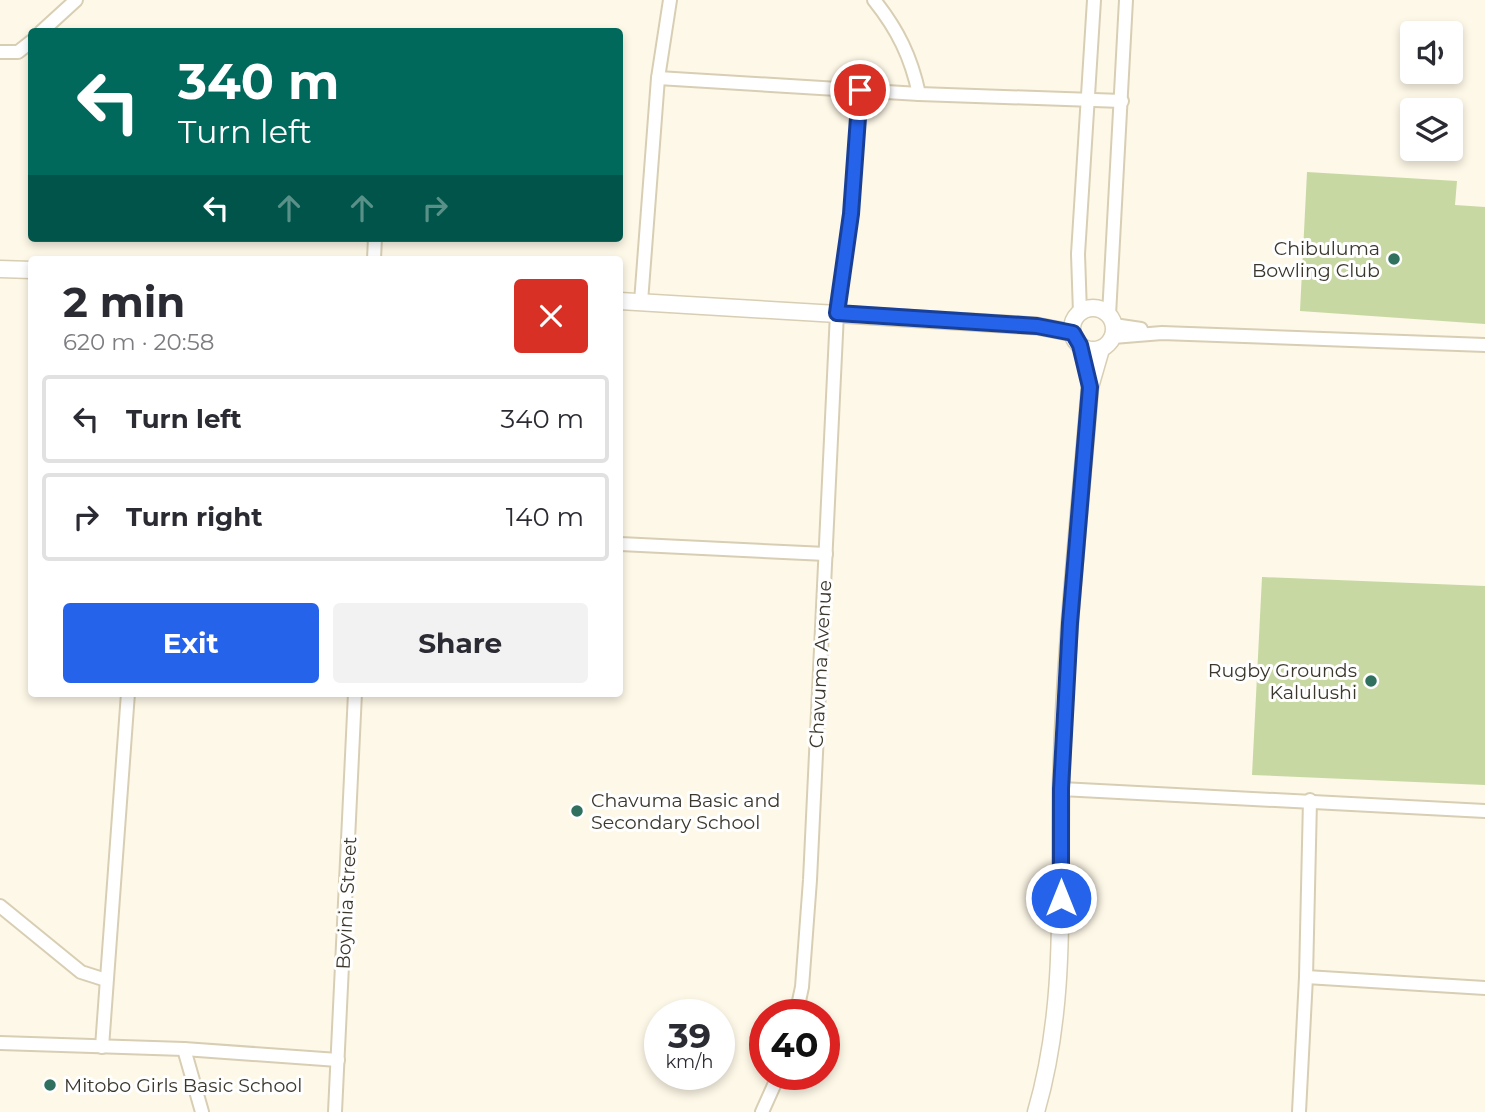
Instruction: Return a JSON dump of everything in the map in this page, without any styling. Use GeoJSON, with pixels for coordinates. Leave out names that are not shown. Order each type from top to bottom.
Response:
{"type":"FeatureCollection","features":[{"type":"Feature","properties":{"kind":"street"},"geometry":{"type":"LineString","coordinates":[[45,28],[76,0]]}},
{"type":"Feature","properties":{"kind":"street"},"geometry":{"type":"LineString","coordinates":[[641,302],[658,78],[670,0]]}},
{"type":"Feature","properties":{"kind":"street"},"geometry":{"type":"LineString","coordinates":[[874,0],[898,30],[913,63],[919,94]]}},
{"type":"Feature","properties":{"kind":"street"},"geometry":{"type":"LineString","coordinates":[[1090,387],[1077,328],[1077,254],[1090,100],[1094,0]]}},
{"type":"Feature","properties":{"kind":"street"},"geometry":{"type":"LineString","coordinates":[[1036,1112],[1056,1027],[1061,952],[1061,789],[1070,623],[1090,387],[1101,349],[1112,326],[1126,0]]}},
{"type":"Feature","properties":{"kind":"street"},"geometry":{"type":"LineString","coordinates":[[0,52],[18,51],[28,44]]}},
{"type":"Feature","properties":{"kind":"street"},"geometry":{"type":"LineString","coordinates":[[658,78],[919,94],[1122,101]]}},
{"type":"Feature","properties":{"kind":"street","name":"Chavuma Avenue"},"geometry":{"type":"LineString","coordinates":[[799,999],[810,880],[837,313],[851,214],[860,90]]}},
{"type":"Feature","properties":{"kind":"street"},"geometry":{"type":"LineString","coordinates":[[0,269],[28,270]]}},
{"type":"Feature","properties":{"kind":"street"},"geometry":{"type":"LineString","coordinates":[[623,301],[1077,328],[1101,349]]}},
{"type":"Feature","properties":{"kind":"street"},"geometry":{"type":"LineString","coordinates":[[1077,328],[1096,308],[1112,326],[1163,333],[1485,345]]}},
{"type":"Feature","properties":{"kind":"street"},"geometry":{"type":"LineString","coordinates":[[623,544],[825,554]]}},
{"type":"Feature","properties":{"kind":"street"},"geometry":{"type":"LineString","coordinates":[[102,1046],[128,697]]}},
{"type":"Feature","properties":{"kind":"street","name":"Boyinia Street"},"geometry":{"type":"LineString","coordinates":[[335,1112],[355,697]]}},
{"type":"Feature","properties":{"kind":"street"},"geometry":{"type":"LineString","coordinates":[[1061,789],[1485,811]]}},
{"type":"Feature","properties":{"kind":"street"},"geometry":{"type":"LineString","coordinates":[[1298,1112],[1306,977],[1310,800]]}},
{"type":"Feature","properties":{"kind":"street"},"geometry":{"type":"LineString","coordinates":[[0,906],[81,972],[106,979]]}},
{"type":"Feature","properties":{"kind":"street"},"geometry":{"type":"LineString","coordinates":[[1306,977],[1485,988]]}},
{"type":"Feature","properties":{"kind":"street"},"geometry":{"type":"LineString","coordinates":[[0,1043],[184,1049],[338,1060]]}},
{"type":"Feature","properties":{"kind":"street"},"geometry":{"type":"LineString","coordinates":[[184,1049],[202,1112]]}},
{"type":"Feature","properties":{"kind":"street"},"geometry":{"type":"LineString","coordinates":[[762,1112],[772,1090]]}},
{"type":"Feature","properties":{"kind":"green space","name":"Chibuluma Bowling Club"},"geometry":{"type":"Polygon","coordinates":[[[1307,172],[1457,181],[1455,205],[1485,207],[1485,324],[1300,311],[1307,172]]]}},
{"type":"Feature","properties":{"kind":"green space","name":"Rugby Grounds Kalulushi"},"geometry":{"type":"Polygon","coordinates":[[[1262,577],[1485,586],[1485,785],[1252,775],[1262,577]]]}},
{"type":"Feature","properties":{"kind":"place","name":"Chibuluma Bowling Club"},"geometry":{"type":"Point","coordinates":[1394,259]}},
{"type":"Feature","properties":{"kind":"place","name":"Rugby Grounds Kalulushi"},"geometry":{"type":"Point","coordinates":[1371,681]}},
{"type":"Feature","properties":{"kind":"place","name":"Chavuma Basic and Secondary School"},"geometry":{"type":"Point","coordinates":[577,811]}},
{"type":"Feature","properties":{"kind":"place","name":"Mitobo Girls Basic School"},"geometry":{"type":"Point","coordinates":[50,1085]}},
{"type":"Feature","properties":{"kind":"route"},"geometry":{"type":"LineString","coordinates":[[860,90],[851,214],[837,313],[1037,326],[1073,333],[1080,345],[1090,387],[1070,623],[1061,789],[1061,898]]}}]}
